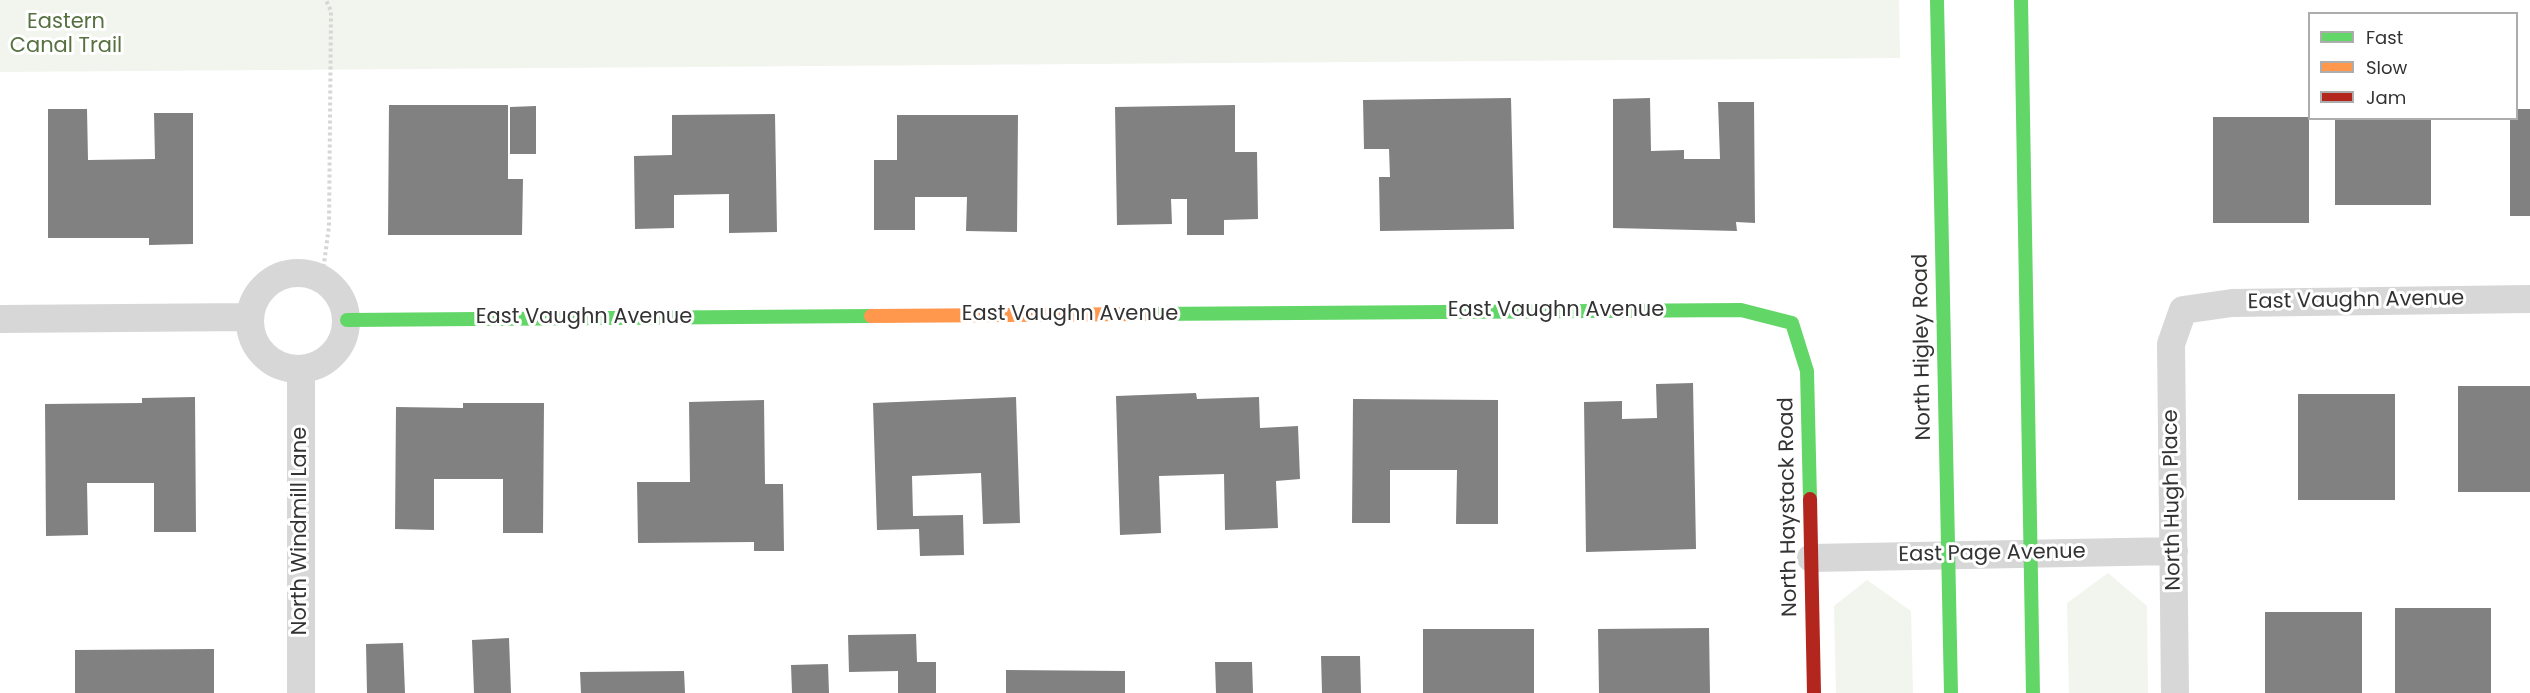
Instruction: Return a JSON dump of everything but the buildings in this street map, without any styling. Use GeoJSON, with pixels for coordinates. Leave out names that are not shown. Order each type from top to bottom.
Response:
{"type":"FeatureCollection","features":[{"type":"Feature","properties":{"kind":"street","name":"North Higley Road"},"geometry":{"type":"LineString","coordinates":[[1937,0],[1951,693]]}},
{"type":"Feature","properties":{"kind":"street"},"geometry":{"type":"LineString","coordinates":[[2021,0],[2033,693]]}},
{"type":"Feature","properties":{"kind":"street"},"geometry":{"type":"LineString","coordinates":[[290,273],[306,273],[322,279],[340,296],[347,320],[345,334],[338,348],[328,359],[301,369],[274,364],[263,355],[250,331],[249,317],[254,302],[262,288],[290,273]]}},
{"type":"Feature","properties":{"kind":"street","name":"East Vaughn Avenue"},"geometry":{"type":"LineString","coordinates":[[2183,309],[2232,303],[2530,299]]}},
{"type":"Feature","properties":{"kind":"street","name":"North Hugh Place"},"geometry":{"type":"LineString","coordinates":[[2175,693],[2171,344],[2183,309]]}},
{"type":"Feature","properties":{"kind":"street","name":"East Vaughn Avenue"},"geometry":{"type":"LineString","coordinates":[[347,320],[1741,310],[1792,323]]}},
{"type":"Feature","properties":{"kind":"street"},"geometry":{"type":"LineString","coordinates":[[0,319],[249,317]]}},
{"type":"Feature","properties":{"kind":"street","name":"North Haystack Road"},"geometry":{"type":"LineString","coordinates":[[1792,323],[1807,371],[1814,693]]}},
{"type":"Feature","properties":{"kind":"street","name":"North Windmill Lane"},"geometry":{"type":"LineString","coordinates":[[301,369],[301,693]]}},
{"type":"Feature","properties":{"kind":"street","name":"East Page Avenue"},"geometry":{"type":"LineString","coordinates":[[1811,558],[2174,551]]}},
{"type":"Feature","properties":{"kind":"path"},"geometry":{"type":"LineString","coordinates":[[322,279],[329,226],[331,11],[326,0]]}},
{"type":"Feature","properties":{"kind":"green space","name":"Eastern Canal Trail"},"geometry":{"type":"Polygon","coordinates":[[[0,0],[1899,0],[1900,58],[0,72],[0,0]]]}},
{"type":"Feature","properties":{"kind":"green space"},"geometry":{"type":"Polygon","coordinates":[[[2108,573],[2147,606],[2148,693],[2069,693],[2067,603],[2108,573]]]}},
{"type":"Feature","properties":{"kind":"green space"},"geometry":{"type":"Polygon","coordinates":[[[1867,580],[1911,611],[1913,693],[1836,693],[1834,606],[1867,580]]]}},
{"type":"Feature","properties":{"kind":"traffic: fast"},"geometry":{"type":"LineString","coordinates":[[1937,0],[1951,693]]}},
{"type":"Feature","properties":{"kind":"traffic: fast"},"geometry":{"type":"LineString","coordinates":[[2021,0],[2033,693]]}},
{"type":"Feature","properties":{"kind":"traffic: fast"},"geometry":{"type":"LineString","coordinates":[[1148,314],[1741,310],[1792,323],[1807,371],[1810,499]]}},
{"type":"Feature","properties":{"kind":"traffic: fast"},"geometry":{"type":"LineString","coordinates":[[347,320],[871,316]]}},
{"type":"Feature","properties":{"kind":"traffic: slow"},"geometry":{"type":"LineString","coordinates":[[871,316],[1148,314]]}},
{"type":"Feature","properties":{"kind":"traffic: jam"},"geometry":{"type":"LineString","coordinates":[[1810,499],[1814,693]]}}]}
